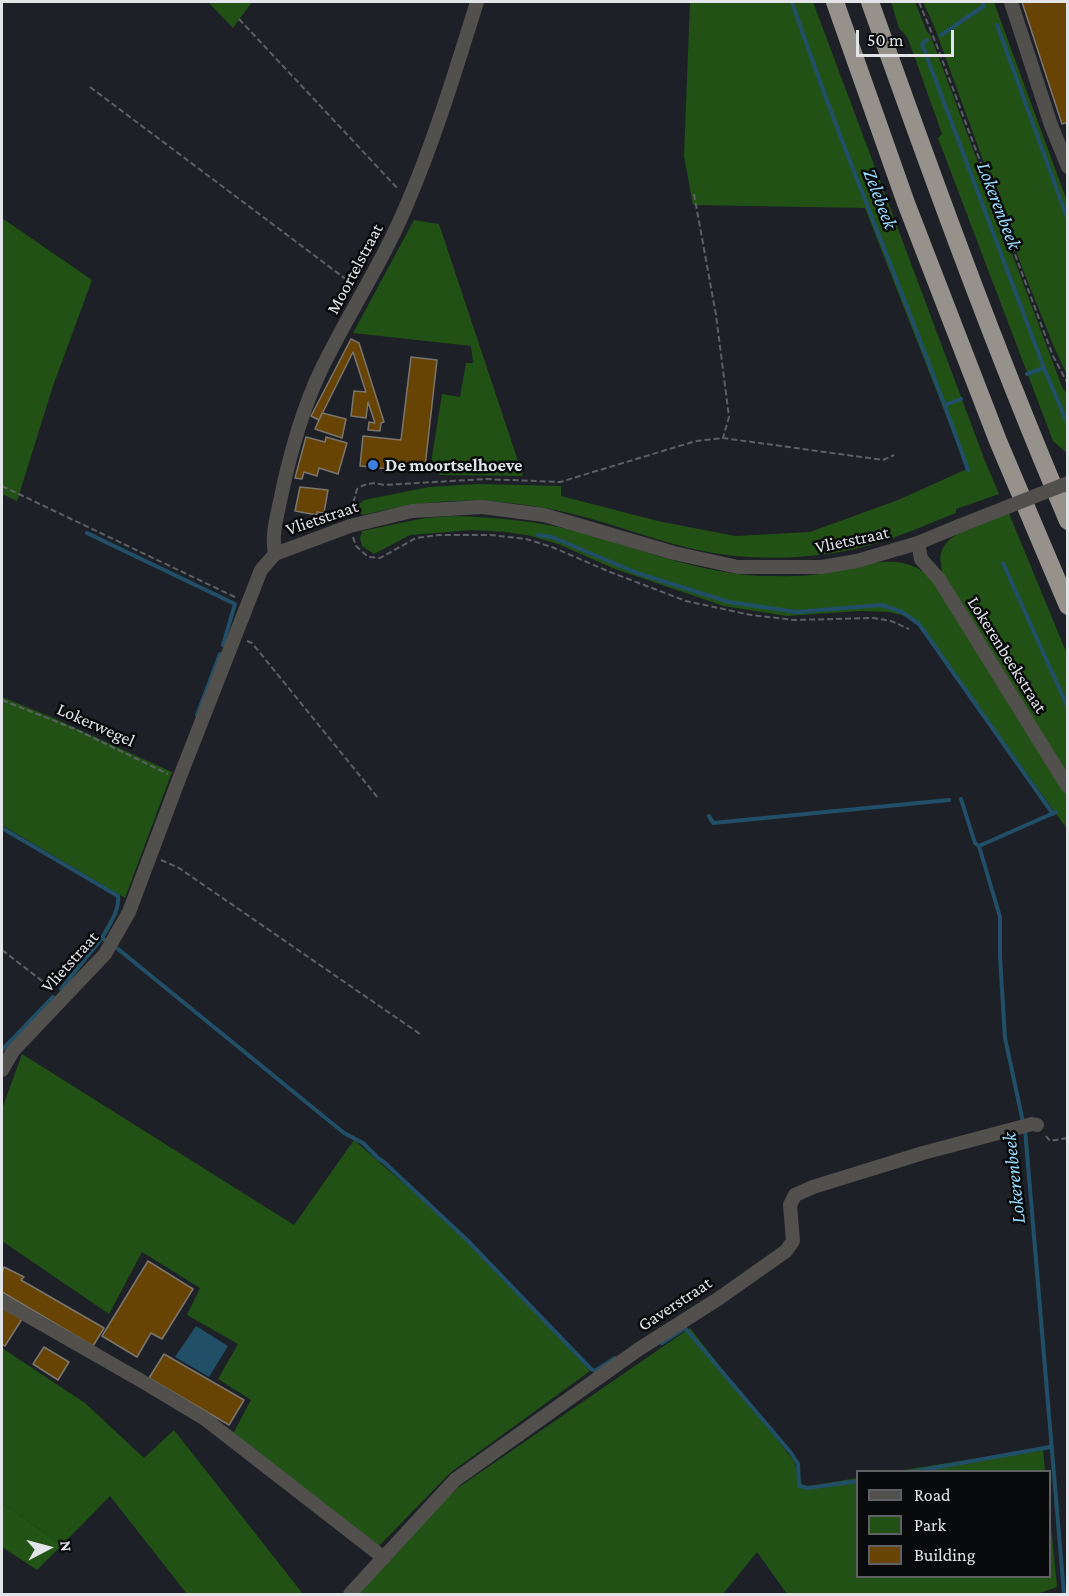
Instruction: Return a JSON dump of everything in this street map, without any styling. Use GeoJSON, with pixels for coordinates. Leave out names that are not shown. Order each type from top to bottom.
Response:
{"type":"FeatureCollection","features":[{"type":"Feature","properties":{"kind":"highway"},"geometry":{"type":"LineString","coordinates":[[835,2],[914,224],[998,441],[1068,606]]}},
{"type":"Feature","properties":{"kind":"highway"},"geometry":{"type":"LineString","coordinates":[[870,2],[941,201],[1028,428],[1068,521]]}},
{"type":"Feature","properties":{"kind":"street","name":"Moortelstraat"},"geometry":{"type":"LineString","coordinates":[[275,554],[272,540],[285,480],[303,415],[321,371],[390,243],[409,201],[443,110],[477,2]]}},
{"type":"Feature","properties":{"kind":"street"},"geometry":{"type":"LineString","coordinates":[[1011,2],[1051,125],[1068,167]]}},
{"type":"Feature","properties":{"kind":"street","name":"Vlietstraat"},"geometry":{"type":"LineString","coordinates":[[2,1070],[12,1051],[105,954],[117,936],[129,912],[261,570],[275,554],[382,517],[412,511],[482,507],[544,515],[674,553],[738,567],[822,567],[857,561],[918,543],[1068,483]]}},
{"type":"Feature","properties":{"kind":"street","name":"Lokerenbeekstraat"},"geometry":{"type":"LineString","coordinates":[[918,543],[921,559],[939,579],[1068,787]]}},
{"type":"Feature","properties":{"kind":"street","name":"Gaverstraat"},"geometry":{"type":"LineString","coordinates":[[351,1594],[455,1480],[639,1349],[718,1299],[786,1251],[793,1241],[790,1205],[795,1195],[813,1187],[923,1153],[1034,1124]]}},
{"type":"Feature","properties":{"kind":"street"},"geometry":{"type":"LineString","coordinates":[[2,1301],[205,1419],[384,1558]]}},
{"type":"Feature","properties":{"kind":"path"},"geometry":{"type":"LineString","coordinates":[[919,2],[1053,356],[1068,384]]}},
{"type":"Feature","properties":{"kind":"path"},"geometry":{"type":"LineString","coordinates":[[239,19],[409,201]]}},
{"type":"Feature","properties":{"kind":"path"},"geometry":{"type":"LineString","coordinates":[[90,87],[363,292]]}},
{"type":"Feature","properties":{"kind":"path"},"geometry":{"type":"LineString","coordinates":[[694,194],[716,315],[729,417],[723,438]]}},
{"type":"Feature","properties":{"kind":"path"},"geometry":{"type":"LineString","coordinates":[[2,486],[248,603]]}},
{"type":"Feature","properties":{"kind":"path"},"geometry":{"type":"LineString","coordinates":[[236,637],[252,643],[378,798]]}},
{"type":"Feature","properties":{"kind":"path","name":"Lokerwegel"},"geometry":{"type":"LineString","coordinates":[[2,700],[75,729],[179,779]]}},
{"type":"Feature","properties":{"kind":"path"},"geometry":{"type":"LineString","coordinates":[[150,856],[179,868],[420,1034]]}},
{"type":"Feature","properties":{"kind":"path"},"geometry":{"type":"LineString","coordinates":[[2,950],[63,998]]}},
{"type":"Feature","properties":{"kind":"path"},"geometry":{"type":"LineString","coordinates":[[1034,1124],[1050,1141],[1068,1138]]}},
{"type":"Feature","properties":{"kind":"green space"},"geometry":{"type":"Polygon","coordinates":[[[208,2],[252,2],[233,28],[208,2]]]}},
{"type":"Feature","properties":{"kind":"green space"},"geometry":{"type":"Polygon","coordinates":[[[690,2],[813,2],[999,494],[956,509],[956,513],[878,543],[835,553],[769,558],[704,551],[578,515],[517,504],[487,501],[426,503],[363,515],[357,510],[359,504],[364,500],[429,487],[478,484],[561,486],[561,496],[658,521],[735,536],[810,532],[898,500],[967,469],[865,208],[693,205],[684,156],[690,2]]]}},
{"type":"Feature","properties":{"kind":"green space"},"geometry":{"type":"Polygon","coordinates":[[[891,2],[915,2],[927,32],[930,34],[1062,387],[1067,394],[1067,453],[1053,441],[938,138],[942,134],[915,58],[907,37],[899,28],[891,2]]]}},
{"type":"Feature","properties":{"kind":"green space"},"geometry":{"type":"Polygon","coordinates":[[[923,2],[994,2],[1067,201],[1067,375],[1023,270],[934,26],[923,2]]]}},
{"type":"Feature","properties":{"kind":"green space"},"geometry":{"type":"Polygon","coordinates":[[[2,218],[92,280],[53,386],[17,501],[2,494],[2,218]]]}},
{"type":"Feature","properties":{"kind":"green space"},"geometry":{"type":"Polygon","coordinates":[[[414,220],[439,224],[523,476],[440,475],[433,470],[432,457],[442,394],[460,397],[466,363],[473,363],[471,346],[353,333],[414,220]]]}},
{"type":"Feature","properties":{"kind":"green space"},"geometry":{"type":"Polygon","coordinates":[[[1008,511],[1067,654],[1067,780],[943,577],[940,562],[945,545],[960,532],[1008,511]]]}},
{"type":"Feature","properties":{"kind":"green space"},"geometry":{"type":"Polygon","coordinates":[[[452,516],[551,525],[670,559],[738,574],[805,576],[885,562],[898,562],[922,571],[936,584],[1067,795],[1067,829],[926,634],[910,617],[889,612],[860,611],[787,616],[724,606],[615,569],[558,544],[507,532],[472,530],[410,535],[374,554],[362,546],[360,538],[362,531],[425,518],[452,516]]]}},
{"type":"Feature","properties":{"kind":"green space"},"geometry":{"type":"Polygon","coordinates":[[[2,697],[172,772],[125,898],[2,825],[2,697]]]}},
{"type":"Feature","properties":{"kind":"green space"},"geometry":{"type":"Polygon","coordinates":[[[22,1054],[294,1225],[354,1140],[466,1238],[590,1371],[450,1473],[376,1549],[229,1441],[251,1400],[218,1379],[238,1344],[187,1315],[200,1288],[142,1252],[109,1314],[2,1241],[2,1109],[22,1054]]]}},
{"type":"Feature","properties":{"kind":"green space"},"geometry":{"type":"Polygon","coordinates":[[[690,1328],[794,1461],[803,1487],[856,1478],[856,1578],[1051,1578],[1051,1524],[1057,1587],[1037,1594],[787,1594],[757,1552],[723,1594],[358,1594],[436,1508],[459,1487],[690,1328]]]}},
{"type":"Feature","properties":{"kind":"green space"},"geometry":{"type":"Polygon","coordinates":[[[2,1348],[85,1403],[144,1458],[174,1430],[303,1594],[187,1594],[110,1496],[62,1545],[2,1503],[2,1348]]]}},
{"type":"Feature","properties":{"kind":"green space"},"geometry":{"type":"Polygon","coordinates":[[[1043,1448],[1045,1470],[903,1470],[1043,1448]]]}},
{"type":"Feature","properties":{"kind":"green space"},"geometry":{"type":"Polygon","coordinates":[[[2,1503],[62,1545],[37,1570],[2,1547],[2,1503]]]}},
{"type":"Feature","properties":{"kind":"water"},"geometry":{"type":"Polygon","coordinates":[[[196,1326],[228,1346],[209,1377],[175,1357],[196,1326]]]}},
{"type":"Feature","properties":{"kind":"building"},"geometry":{"type":"Polygon","coordinates":[[[1022,2],[1068,2],[1068,122],[1062,124],[1022,2]]]}},
{"type":"Feature","properties":{"kind":"building"},"geometry":{"type":"Polygon","coordinates":[[[351,339],[359,343],[384,422],[381,423],[380,431],[368,430],[369,422],[375,423],[368,402],[366,418],[351,416],[354,391],[366,392],[353,352],[319,420],[311,416],[351,339]]]}},
{"type":"Feature","properties":{"kind":"building"},"geometry":{"type":"Polygon","coordinates":[[[411,357],[437,360],[425,467],[399,464],[399,470],[360,466],[363,436],[401,440],[411,357]]]}},
{"type":"Feature","properties":{"kind":"building"},"geometry":{"type":"Polygon","coordinates":[[[322,413],[346,419],[342,438],[315,429],[322,413]]]}},
{"type":"Feature","properties":{"kind":"building"},"geometry":{"type":"Polygon","coordinates":[[[306,437],[325,442],[326,437],[347,443],[338,474],[319,468],[317,476],[304,472],[302,479],[295,478],[306,437]]]}},
{"type":"Feature","properties":{"kind":"building"},"geometry":{"type":"Polygon","coordinates":[[[300,487],[328,490],[324,513],[317,512],[317,515],[295,511],[300,487]]]}},
{"type":"Feature","properties":{"kind":"building"},"geometry":{"type":"Polygon","coordinates":[[[148,1261],[193,1289],[162,1339],[151,1333],[137,1357],[102,1336],[148,1261]]]}},
{"type":"Feature","properties":{"kind":"building"},"geometry":{"type":"Polygon","coordinates":[[[4,1267],[24,1277],[21,1280],[104,1328],[93,1346],[2,1292],[4,1267]]]}},
{"type":"Feature","properties":{"kind":"building"},"geometry":{"type":"Polygon","coordinates":[[[2,1307],[22,1319],[5,1346],[2,1344],[2,1307]]]}},
{"type":"Feature","properties":{"kind":"building"},"geometry":{"type":"Polygon","coordinates":[[[44,1347],[69,1362],[58,1380],[33,1364],[44,1347]]]}},
{"type":"Feature","properties":{"kind":"building"},"geometry":{"type":"Polygon","coordinates":[[[164,1354],[244,1400],[229,1425],[149,1378],[164,1354]]]}},
{"type":"Feature","properties":{"kind":"waterway","name":"Zelebeek"},"geometry":{"type":"LineString","coordinates":[[792,2],[834,120],[925,352],[968,470]]}},
{"type":"Feature","properties":{"kind":"waterway","name":"Lokerenbeek"},"geometry":{"type":"LineString","coordinates":[[941,35],[984,6],[982,2]]}},
{"type":"Feature","properties":{"kind":"waterway"},"geometry":{"type":"LineString","coordinates":[[997,25],[1068,220]]}},
{"type":"Feature","properties":{"kind":"waterway","name":"Lokerenbeek"},"geometry":{"type":"LineString","coordinates":[[927,40],[922,44],[1044,368],[1027,374]]}},
{"type":"Feature","properties":{"kind":"waterway"},"geometry":{"type":"LineString","coordinates":[[1044,368],[1068,425]]}},
{"type":"Feature","properties":{"kind":"waterway","name":"Lokerenbeek"},"geometry":{"type":"LineString","coordinates":[[945,405],[961,399]]}},
{"type":"Feature","properties":{"kind":"waterway"},"geometry":{"type":"LineString","coordinates":[[87,533],[235,604],[223,645]]}},
{"type":"Feature","properties":{"kind":"waterway"},"geometry":{"type":"LineString","coordinates":[[538,535],[552,537],[637,573],[729,602],[796,612],[882,605],[902,612],[919,624],[1053,814]]}},
{"type":"Feature","properties":{"kind":"waterway","name":"Lokerenbeek"},"geometry":{"type":"LineString","coordinates":[[1003,563],[1068,708]]}},
{"type":"Feature","properties":{"kind":"waterway"},"geometry":{"type":"LineString","coordinates":[[197,715],[220,654]]}},
{"type":"Feature","properties":{"kind":"waterway"},"geometry":{"type":"LineString","coordinates":[[961,799],[975,843],[979,846]]}},
{"type":"Feature","properties":{"kind":"waterway"},"geometry":{"type":"LineString","coordinates":[[709,816],[713,823],[949,800]]}},
{"type":"Feature","properties":{"kind":"waterway","name":"Lokerenbeek"},"geometry":{"type":"LineString","coordinates":[[1023,1122],[1005,1038],[1000,917],[979,846],[1056,812]]}},
{"type":"Feature","properties":{"kind":"waterway"},"geometry":{"type":"LineString","coordinates":[[2,828],[118,896],[116,912],[102,938],[106,941]]}},
{"type":"Feature","properties":{"kind":"waterway"},"geometry":{"type":"LineString","coordinates":[[61,989],[102,938]]}},
{"type":"Feature","properties":{"kind":"waterway"},"geometry":{"type":"LineString","coordinates":[[118,949],[344,1133],[363,1143],[466,1239],[591,1369],[595,1371],[615,1358]]}},
{"type":"Feature","properties":{"kind":"waterway"},"geometry":{"type":"LineString","coordinates":[[3,1049],[53,997]]}},
{"type":"Feature","properties":{"kind":"waterway","name":"Lokerenbeek"},"geometry":{"type":"LineString","coordinates":[[1025,1129],[1064,1594]]}},
{"type":"Feature","properties":{"kind":"waterway"},"geometry":{"type":"LineString","coordinates":[[662,1343],[685,1328],[791,1453],[798,1464],[799,1486],[808,1488],[856,1481]]}},
{"type":"Feature","properties":{"kind":"waterway"},"geometry":{"type":"LineString","coordinates":[[922,1470],[1050,1447]]}},
{"type":"Feature","properties":{"kind":"place","name":"De moortselhoeve"},"geometry":{"type":"Point","coordinates":[373,465]}}]}
